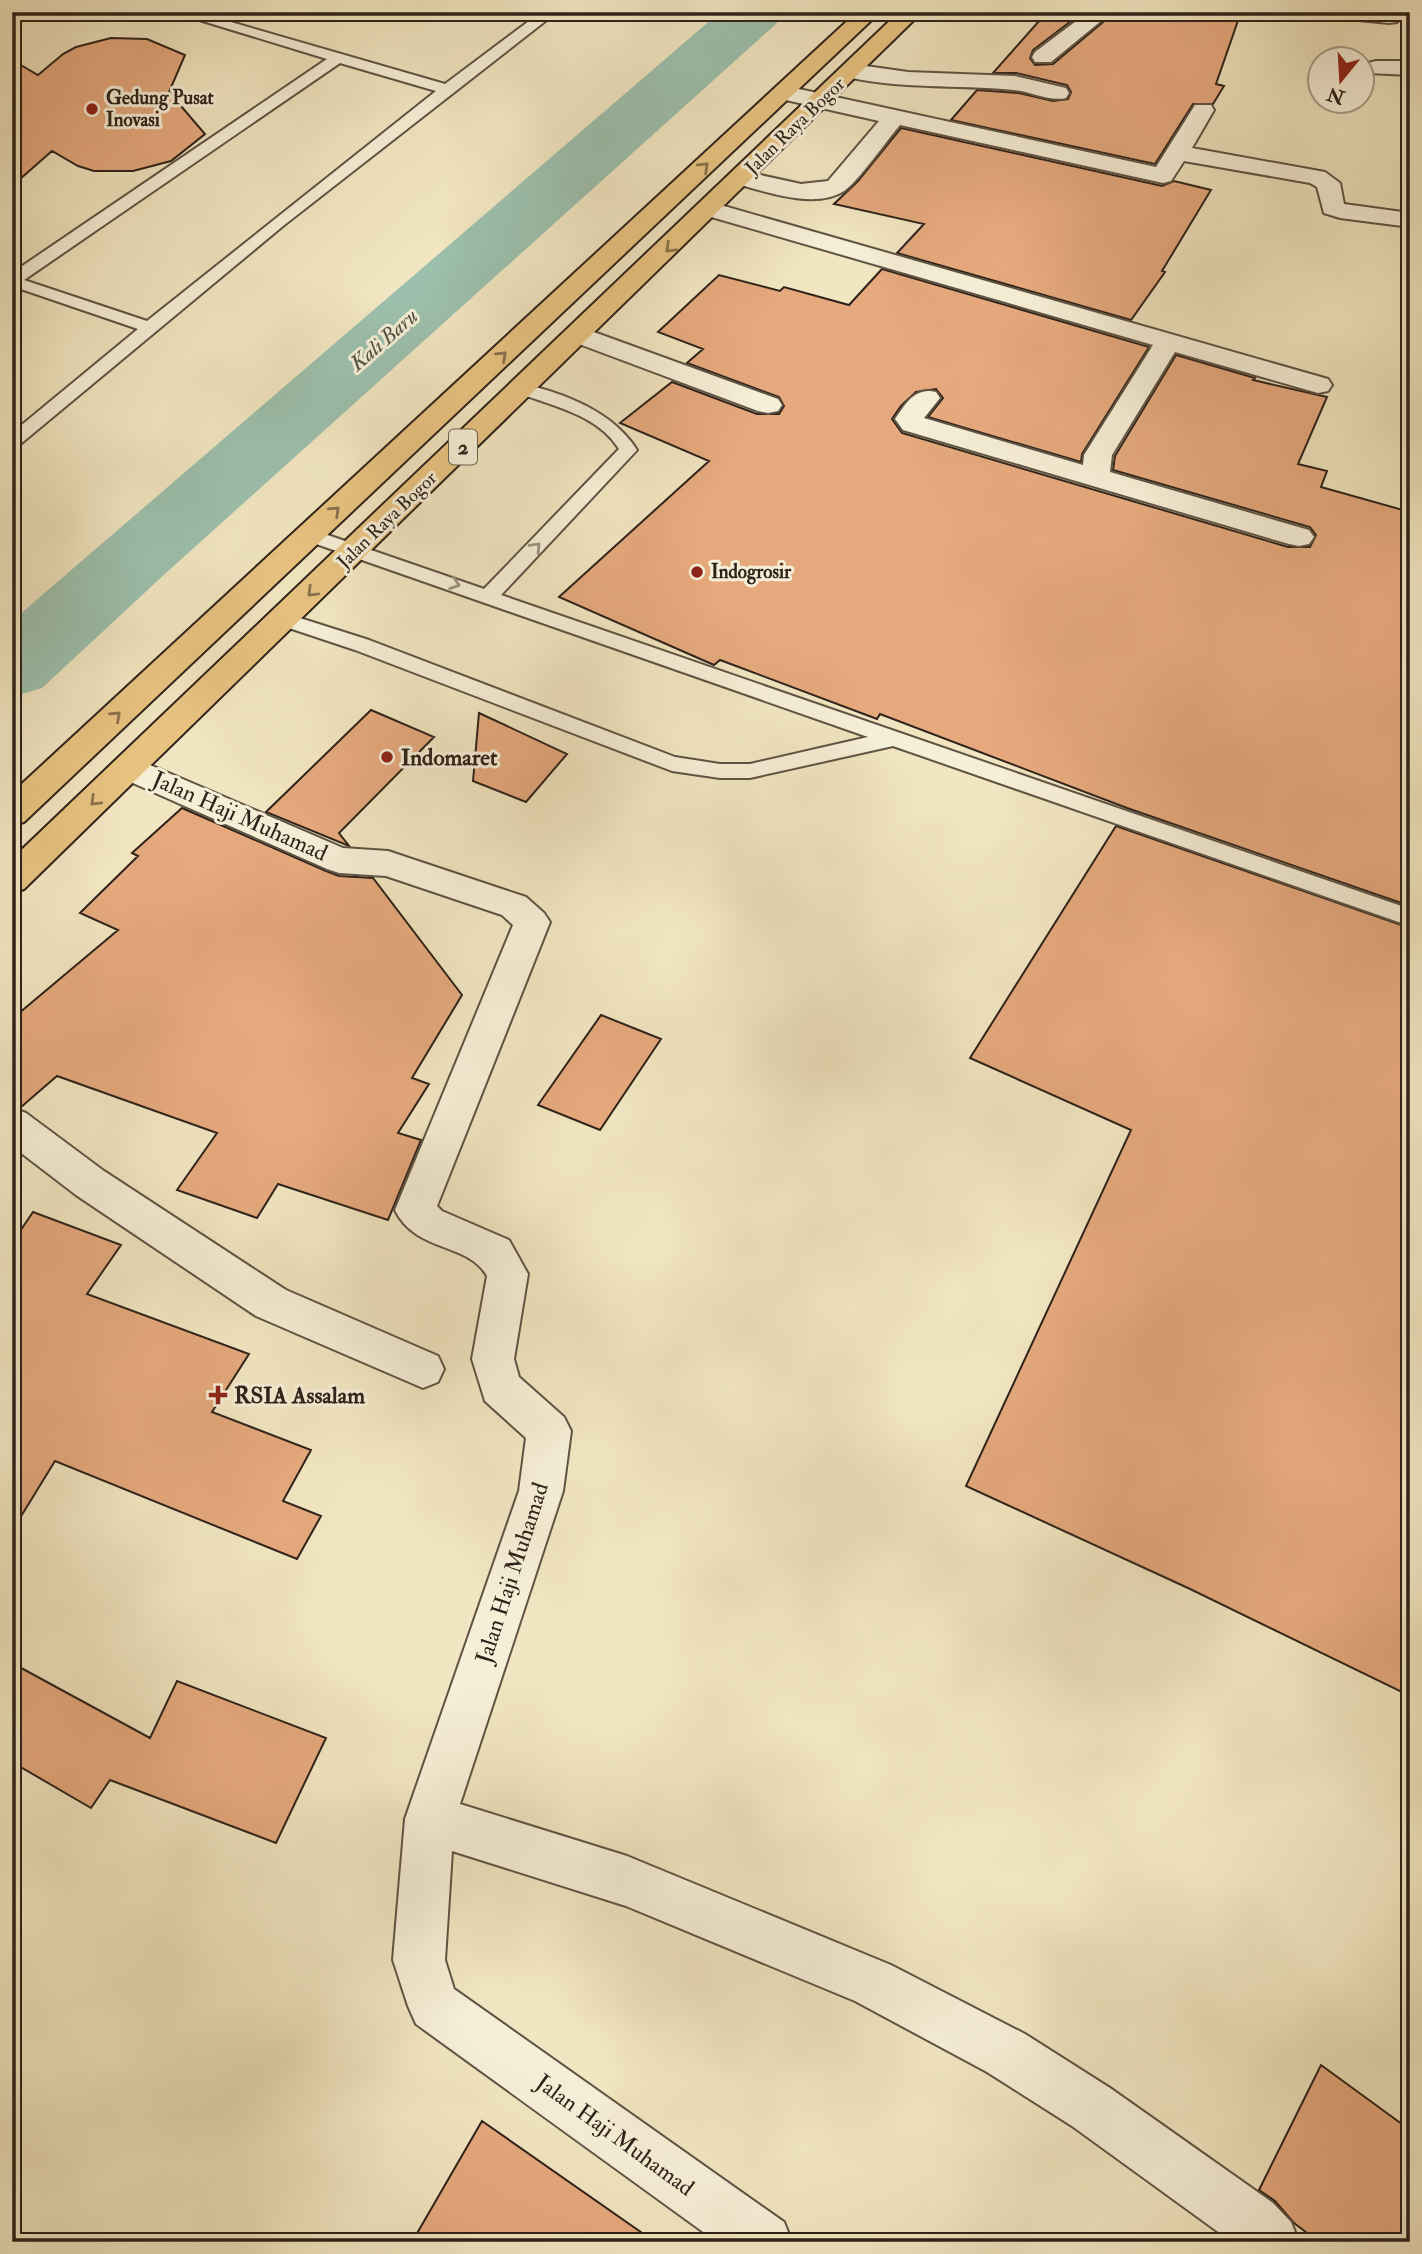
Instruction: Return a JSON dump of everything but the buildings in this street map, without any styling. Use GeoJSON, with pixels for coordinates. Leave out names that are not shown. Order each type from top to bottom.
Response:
{"type":"FeatureCollection","features":[{"type":"Feature","properties":{"kind":"highway","name":"Jalan Raya Bogor"},"geometry":{"type":"LineString","coordinates":[[12,813],[870,12]]}},
{"type":"Feature","properties":{"kind":"highway","name":"Jalan Raya Bogor"},"geometry":{"type":"LineString","coordinates":[[12,880],[912,12]]}},
{"type":"Feature","properties":{"kind":"street"},"geometry":{"type":"LineString","coordinates":[[1043,57],[1102,12]]}},
{"type":"Feature","properties":{"kind":"street"},"geometry":{"type":"LineString","coordinates":[[1338,12],[1393,20]]}},
{"type":"Feature","properties":{"kind":"street"},"geometry":{"type":"LineString","coordinates":[[1376,68],[1410,68]]}},
{"type":"Feature","properties":{"kind":"street"},"geometry":{"type":"LineString","coordinates":[[852,71],[908,79],[1015,83],[1058,93]]}},
{"type":"Feature","properties":{"kind":"street"},"geometry":{"type":"LineString","coordinates":[[785,93],[1163,176],[1203,110]]}},
{"type":"Feature","properties":{"kind":"street"},"geometry":{"type":"LineString","coordinates":[[742,178],[809,194],[836,186],[894,118]]}},
{"type":"Feature","properties":{"kind":"street"},"geometry":{"type":"LineString","coordinates":[[1178,153],[1317,177],[1328,183],[1333,208],[1399,221],[1410,220]]}},
{"type":"Feature","properties":{"kind":"street"},"geometry":{"type":"LineString","coordinates":[[710,209],[1318,385]]}},
{"type":"Feature","properties":{"kind":"street"},"geometry":{"type":"LineString","coordinates":[[580,335],[768,405]]}},
{"type":"Feature","properties":{"kind":"street"},"geometry":{"type":"LineString","coordinates":[[1095,477],[1098,454],[1168,342]]}},
{"type":"Feature","properties":{"kind":"street"},"geometry":{"type":"LineString","coordinates":[[926,398],[912,412],[909,419],[913,424],[1299,537]]}},
{"type":"Feature","properties":{"kind":"street","name":"Jalan Haji Muhamad"},"geometry":{"type":"LineString","coordinates":[[129,768],[339,860],[388,864],[514,906],[531,922],[415,1210],[428,1223],[495,1252],[508,1274],[493,1359],[499,1387],[549,1431],[541,1491],[430,1819],[419,1960],[434,2006],[764,2242]]}},
{"type":"Feature","properties":{"kind":"street"},"geometry":{"type":"LineString","coordinates":[[12,1124],[90,1183],[271,1303],[423,1368]]}},
{"type":"Feature","properties":{"kind":"street"},"geometry":{"type":"LineString","coordinates":[[430,1819],[626,1881],[873,1983],[1006,2053],[1059,2087],[1208,2189],[1253,2223],[1271,2242]]}},
{"type":"Feature","properties":{"kind":"lane"},"geometry":{"type":"LineString","coordinates":[[180,12],[446,89]]}},
{"type":"Feature","properties":{"kind":"lane"},"geometry":{"type":"LineString","coordinates":[[12,442],[149,327],[446,89],[550,12]]}},
{"type":"Feature","properties":{"kind":"lane"},"geometry":{"type":"LineString","coordinates":[[12,281],[336,59]]}},
{"type":"Feature","properties":{"kind":"lane"},"geometry":{"type":"LineString","coordinates":[[12,281],[149,327]]}},
{"type":"Feature","properties":{"kind":"lane"},"geometry":{"type":"LineString","coordinates":[[489,596],[628,450],[622,436],[587,414],[524,389]]}},
{"type":"Feature","properties":{"kind":"lane"},"geometry":{"type":"LineString","coordinates":[[309,536],[489,596],[1410,918]]}},
{"type":"Feature","properties":{"kind":"lane"},"geometry":{"type":"LineString","coordinates":[[284,619],[362,645],[672,764],[720,771],[750,771],[895,738]]}},
{"type":"Feature","properties":{"kind":"waterway","name":"Kali Baru"},"geometry":{"type":"LineString","coordinates":[[12,668],[755,12]]}},
{"type":"Feature","properties":{"kind":"place","name":"Gedung Pusat Inovasi"},"geometry":{"type":"Point","coordinates":[92,109]}},
{"type":"Feature","properties":{"kind":"place","name":"Indogrosir"},"geometry":{"type":"Point","coordinates":[697,572]}},
{"type":"Feature","properties":{"kind":"place","name":"Indomaret"},"geometry":{"type":"Point","coordinates":[387,757]}},
{"type":"Feature","properties":{"kind":"place","name":"RSIA Assalam"},"geometry":{"type":"Point","coordinates":[218,1395]}}]}
